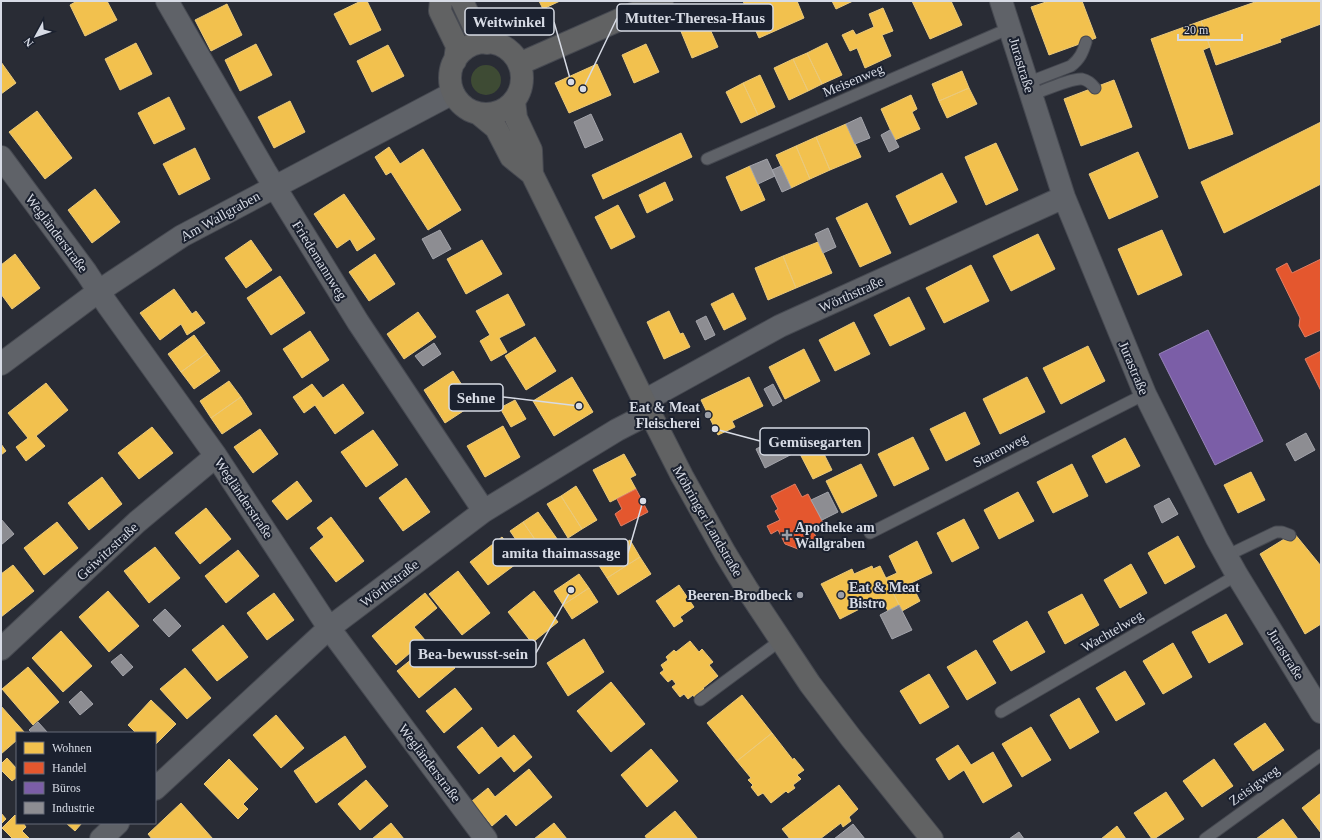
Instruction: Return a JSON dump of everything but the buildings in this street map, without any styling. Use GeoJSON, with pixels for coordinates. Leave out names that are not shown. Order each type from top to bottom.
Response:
{"type":"FeatureCollection","features":[{"type":"Feature","properties":{"kind":"main road"},"geometry":{"type":"LineString","coordinates":[[441,1],[440,11],[457,46],[455,61],[451,71],[453,93]]}},
{"type":"Feature","properties":{"kind":"main road"},"geometry":{"type":"LineString","coordinates":[[462,1],[477,33],[487,43]]}},
{"type":"Feature","properties":{"kind":"main road"},"geometry":{"type":"LineString","coordinates":[[519,64],[662,1]]}},
{"type":"Feature","properties":{"kind":"main road"},"geometry":{"type":"LineString","coordinates":[[455,61],[461,53],[468,48],[477,44],[487,43],[497,44],[506,49],[514,56],[519,64],[522,80],[521,88],[514,102],[502,111],[490,114],[479,114]]}},
{"type":"Feature","properties":{"kind":"main road","name":"Möhringer Landstraße"},"geometry":{"type":"LineString","coordinates":[[453,93],[464,106],[479,114],[496,128],[511,157],[532,174]]}},
{"type":"Feature","properties":{"kind":"main road","name":"Möhringer Landstraße"},"geometry":{"type":"LineString","coordinates":[[514,102],[516,118],[531,150],[532,174],[682,476],[725,553],[810,684],[850,738],[932,839]]}},
{"type":"Feature","properties":{"kind":"street","name":"Friedemannweg"},"geometry":{"type":"LineString","coordinates":[[167,1],[274,186],[358,322],[484,511]]}},
{"type":"Feature","properties":{"kind":"street","name":"Jurastraße"},"geometry":{"type":"LineString","coordinates":[[1001,1],[1064,197],[1145,394],[1226,556],[1321,712]]}},
{"type":"Feature","properties":{"kind":"street","name":"Am Wallgraben"},"geometry":{"type":"LineString","coordinates":[[1,364],[99,291],[182,236],[274,186],[453,93]]}},
{"type":"Feature","properties":{"kind":"street","name":"Wegländerstraße"},"geometry":{"type":"LineString","coordinates":[[1,157],[86,272],[216,456],[330,628],[486,839]]}},
{"type":"Feature","properties":{"kind":"street","name":"Wörthstraße"},"geometry":{"type":"LineString","coordinates":[[156,788],[330,628],[484,511],[617,430],[647,407],[780,326],[1064,197]]}},
{"type":"Feature","properties":{"kind":"street","name":"Geiwitzstraße"},"geometry":{"type":"LineString","coordinates":[[1,649],[137,522],[216,456]]}},
{"type":"Feature","properties":{"kind":"lane","name":"Meisenweg"},"geometry":{"type":"LineString","coordinates":[[707,159],[1010,28]]}},
{"type":"Feature","properties":{"kind":"lane"},"geometry":{"type":"LineString","coordinates":[[1029,89],[1071,66],[1082,55],[1086,42]]}},
{"type":"Feature","properties":{"kind":"lane"},"geometry":{"type":"LineString","coordinates":[[1029,89],[1082,79],[1090,82],[1096,88]]}},
{"type":"Feature","properties":{"kind":"lane","name":"Starenweg"},"geometry":{"type":"LineString","coordinates":[[870,533],[1145,394]]}},
{"type":"Feature","properties":{"kind":"lane"},"geometry":{"type":"LineString","coordinates":[[1226,556],[1276,532],[1282,532],[1290,535]]}},
{"type":"Feature","properties":{"kind":"lane","name":"Wachtelweg"},"geometry":{"type":"LineString","coordinates":[[1001,712],[1237,575]]}},
{"type":"Feature","properties":{"kind":"lane"},"geometry":{"type":"LineString","coordinates":[[700,700],[781,640]]}},
{"type":"Feature","properties":{"kind":"lane","name":"Zeisigweg"},"geometry":{"type":"LineString","coordinates":[[1205,839],[1321,755]]}},
{"type":"Feature","properties":{"kind":"green space"},"geometry":{"type":"Polygon","coordinates":[[[486,65],[492,66],[500,74],[500,86],[492,94],[486,95],[480,94],[472,86],[471,80],[472,74],[480,66],[486,65]]]}},
{"type":"Feature","properties":{"kind":"place","name":"Weitwinkel"},"geometry":{"type":"Point","coordinates":[571,82]}},
{"type":"Feature","properties":{"kind":"place","name":"Mutter-Theresa-Haus"},"geometry":{"type":"Point","coordinates":[583,89]}},
{"type":"Feature","properties":{"kind":"place","name":"Sehne"},"geometry":{"type":"Point","coordinates":[579,406]}},
{"type":"Feature","properties":{"kind":"place","name":"Eat & Meat Fleischerei"},"geometry":{"type":"Point","coordinates":[708,415]}},
{"type":"Feature","properties":{"kind":"place","name":"Gemüsegarten"},"geometry":{"type":"Point","coordinates":[715,429]}},
{"type":"Feature","properties":{"kind":"place","name":"amita thaimassage"},"geometry":{"type":"Point","coordinates":[643,501]}},
{"type":"Feature","properties":{"kind":"place","name":"Apotheke am Wallgraben"},"geometry":{"type":"Point","coordinates":[787,535]}},
{"type":"Feature","properties":{"kind":"place","name":"Bea-bewusst-sein"},"geometry":{"type":"Point","coordinates":[571,590]}},
{"type":"Feature","properties":{"kind":"place","name":"Beeren-Brodbeck"},"geometry":{"type":"Point","coordinates":[800,595]}},
{"type":"Feature","properties":{"kind":"place","name":"Eat & Meat Bistro"},"geometry":{"type":"Point","coordinates":[841,595]}}]}
